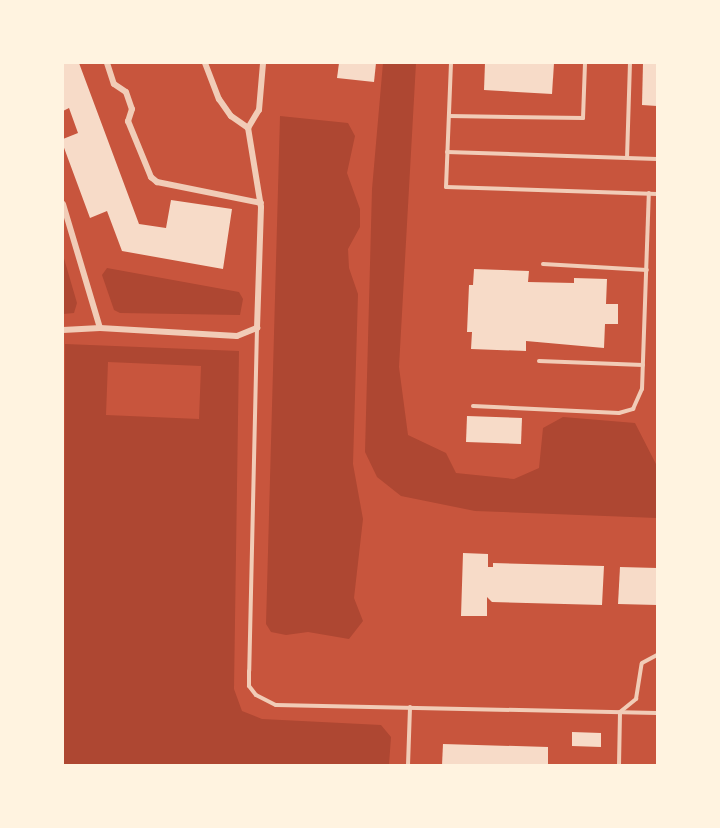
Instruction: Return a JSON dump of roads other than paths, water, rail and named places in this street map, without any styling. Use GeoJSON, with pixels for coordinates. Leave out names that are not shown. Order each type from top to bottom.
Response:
{"type":"FeatureCollection","features":[{"type":"Feature","properties":{"kind":"street"},"geometry":{"type":"LineString","coordinates":[[107,63],[114,84],[126,92],[132,109],[128,121],[151,177],[157,182],[261,203]]}},
{"type":"Feature","properties":{"kind":"street"},"geometry":{"type":"LineString","coordinates":[[205,63],[219,99],[231,116],[248,128]]}},
{"type":"Feature","properties":{"kind":"street"},"geometry":{"type":"LineString","coordinates":[[63,330],[100,328],[237,336],[257,328],[261,203],[248,128],[259,110],[263,63]]}},
{"type":"Feature","properties":{"kind":"street"},"geometry":{"type":"LineString","coordinates":[[63,204],[100,328]]}},
{"type":"Feature","properties":{"kind":"lane"},"geometry":{"type":"LineString","coordinates":[[451,63],[446,187],[657,194]]}},
{"type":"Feature","properties":{"kind":"lane"},"geometry":{"type":"LineString","coordinates":[[449,116],[583,118],[585,63]]}},
{"type":"Feature","properties":{"kind":"lane"},"geometry":{"type":"LineString","coordinates":[[627,158],[630,63]]}},
{"type":"Feature","properties":{"kind":"lane"},"geometry":{"type":"LineString","coordinates":[[447,152],[657,159]]}},
{"type":"Feature","properties":{"kind":"lane"},"geometry":{"type":"LineString","coordinates":[[473,406],[619,413],[633,409],[640,401],[650,193]]}},
{"type":"Feature","properties":{"kind":"lane"},"geometry":{"type":"LineString","coordinates":[[543,264],[647,270]]}},
{"type":"Feature","properties":{"kind":"lane"},"geometry":{"type":"LineString","coordinates":[[257,328],[249,686],[267,703],[276,705],[657,713]]}},
{"type":"Feature","properties":{"kind":"lane"},"geometry":{"type":"LineString","coordinates":[[539,361],[643,365]]}},
{"type":"Feature","properties":{"kind":"lane"},"geometry":{"type":"LineString","coordinates":[[619,765],[620,712],[636,699],[642,663],[657,655]]}},
{"type":"Feature","properties":{"kind":"lane"},"geometry":{"type":"LineString","coordinates":[[408,765],[410,707]]}}]}
